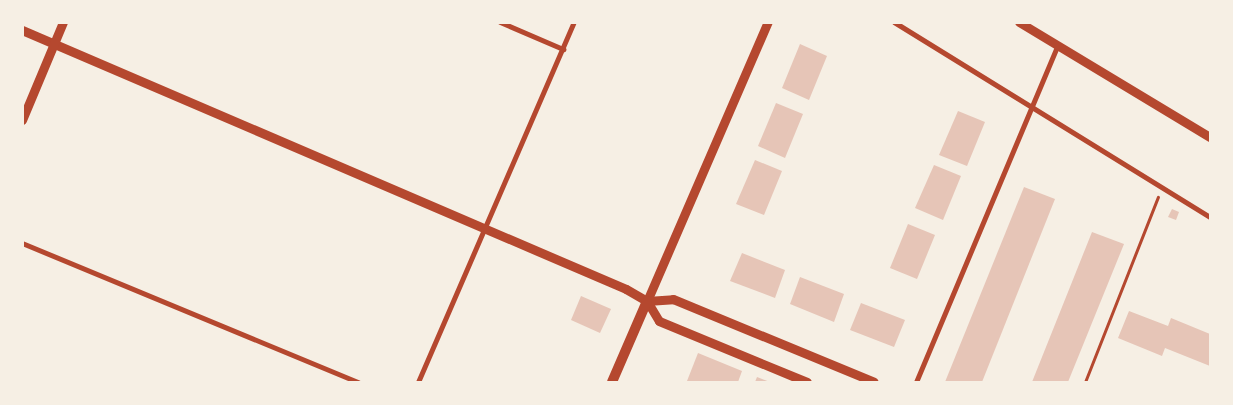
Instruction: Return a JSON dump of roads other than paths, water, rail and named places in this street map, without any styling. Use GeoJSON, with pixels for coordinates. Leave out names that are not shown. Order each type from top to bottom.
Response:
{"type":"FeatureCollection","features":[{"type":"Feature","properties":{"kind":"main road"},"geometry":{"type":"LineString","coordinates":[[612,382],[647,301]]}},
{"type":"Feature","properties":{"kind":"street"},"geometry":{"type":"LineString","coordinates":[[22,120],[63,22]]}},
{"type":"Feature","properties":{"kind":"street"},"geometry":{"type":"LineString","coordinates":[[500,22],[563,49]]}},
{"type":"Feature","properties":{"kind":"street"},"geometry":{"type":"LineString","coordinates":[[418,382],[574,22]]}},
{"type":"Feature","properties":{"kind":"street"},"geometry":{"type":"LineString","coordinates":[[647,301],[768,22]]}},
{"type":"Feature","properties":{"kind":"street"},"geometry":{"type":"LineString","coordinates":[[894,22],[1032,109],[1210,217]]}},
{"type":"Feature","properties":{"kind":"street"},"geometry":{"type":"LineString","coordinates":[[1019,22],[1057,46],[1209,132]]}},
{"type":"Feature","properties":{"kind":"street"},"geometry":{"type":"LineString","coordinates":[[22,30],[626,289],[647,301],[659,321],[807,382]]}},
{"type":"Feature","properties":{"kind":"street"},"geometry":{"type":"LineString","coordinates":[[916,382],[1057,46]]}},
{"type":"Feature","properties":{"kind":"street"},"geometry":{"type":"LineString","coordinates":[[22,243],[358,382]]}},
{"type":"Feature","properties":{"kind":"street"},"geometry":{"type":"LineString","coordinates":[[647,301],[673,299],[874,382]]}}]}
